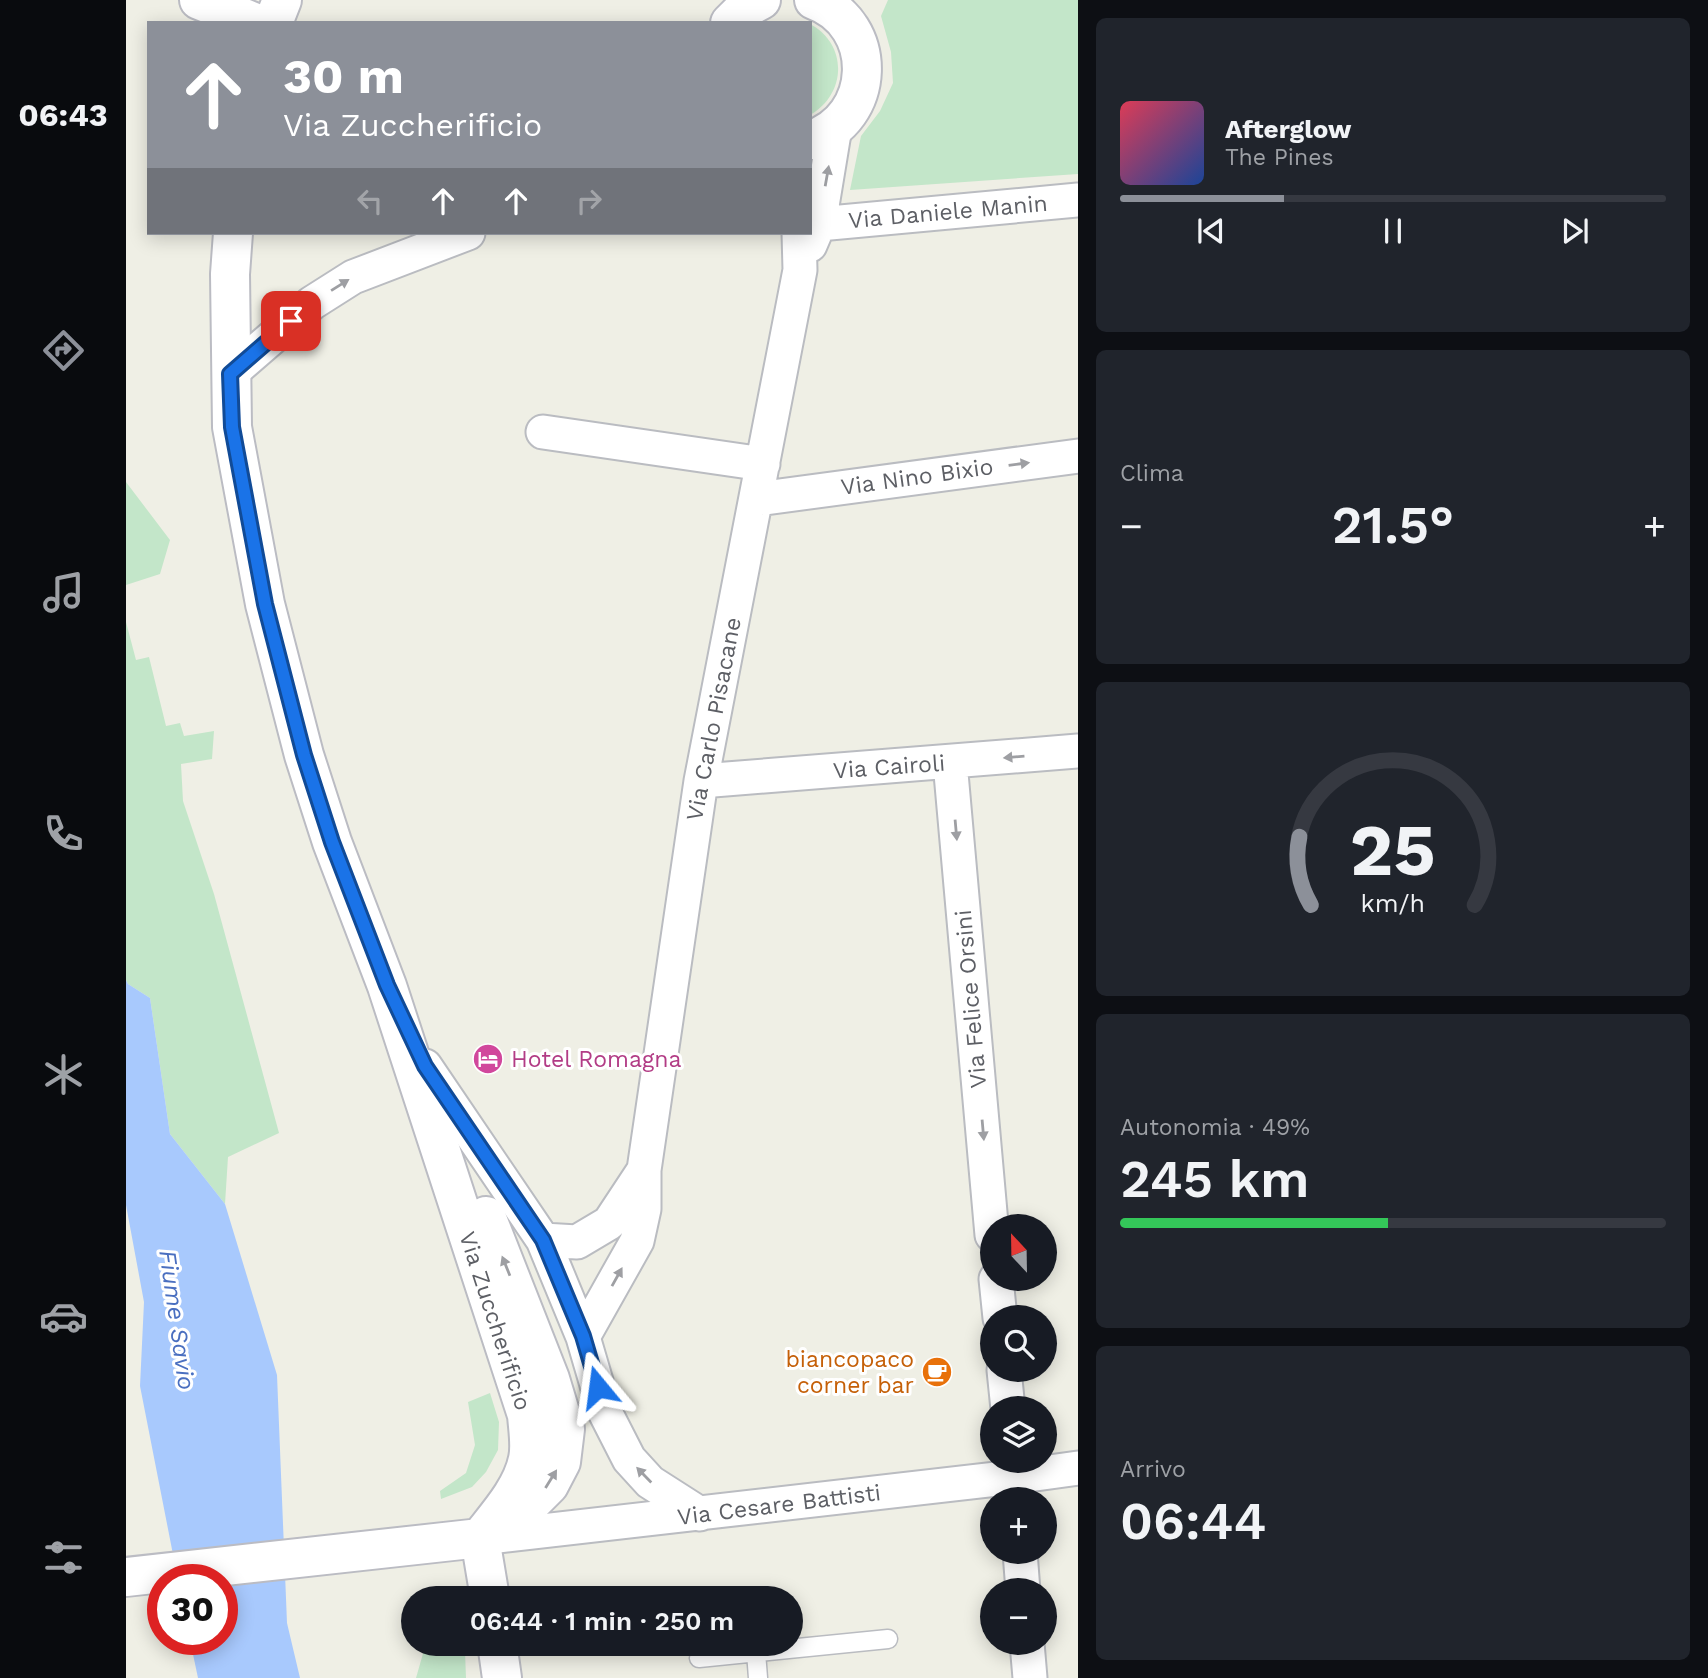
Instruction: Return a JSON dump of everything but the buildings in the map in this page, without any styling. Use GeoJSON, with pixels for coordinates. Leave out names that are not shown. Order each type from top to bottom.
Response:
{"type":"FeatureCollection","features":[{"type":"Feature","properties":{"kind":"main road"},"geometry":{"type":"LineString","coordinates":[[199,0],[251,21]]}},
{"type":"Feature","properties":{"kind":"main road"},"geometry":{"type":"LineString","coordinates":[[274,21],[282,0]]}},
{"type":"Feature","properties":{"kind":"main road"},"geometry":{"type":"LineString","coordinates":[[732,21],[744,9],[761,0]]}},
{"type":"Feature","properties":{"kind":"main road"},"geometry":{"type":"LineString","coordinates":[[814,0],[840,15],[856,15],[863,71],[859,92],[850,111],[823,134]]}},
{"type":"Feature","properties":{"kind":"main road","name":"Via Zuccherificio"},"geometry":{"type":"LineString","coordinates":[[233,235],[230,274],[232,427],[265,604],[297,730],[332,842],[387,985],[527,1415],[529,1458],[507,1503],[480,1538]]}},
{"type":"Feature","properties":{"kind":"main road","name":"Via Zuccherificio"},"geometry":{"type":"LineString","coordinates":[[387,985],[425,1066],[524,1311],[550,1379],[565,1429],[561,1462],[549,1485],[530,1504],[480,1538]]}},
{"type":"Feature","properties":{"kind":"main road"},"geometry":{"type":"LineString","coordinates":[[126,1577],[480,1538],[488,1586]]}},
{"type":"Feature","properties":{"kind":"main road"},"geometry":{"type":"LineString","coordinates":[[499,1656],[502,1678]]}},
{"type":"Feature","properties":{"kind":"street","name":"Via Carlo Pisacane"},"geometry":{"type":"LineString","coordinates":[[812,209],[823,134]]}},
{"type":"Feature","properties":{"kind":"street","name":"Via Daniele Manin"},"geometry":{"type":"LineString","coordinates":[[812,229],[1078,200]]}},
{"type":"Feature","properties":{"kind":"street"},"geometry":{"type":"LineString","coordinates":[[230,374],[312,303],[353,277],[463,235]]}},
{"type":"Feature","properties":{"kind":"street","name":"Via Carlo Pisacane"},"geometry":{"type":"LineString","coordinates":[[583,1336],[637,1241],[644,1209],[644,1170],[701,781],[808,235]]}},
{"type":"Feature","properties":{"kind":"street"},"geometry":{"type":"LineString","coordinates":[[543,432],[763,464]]}},
{"type":"Feature","properties":{"kind":"street","name":"Via Nino Bixio"},"geometry":{"type":"LineString","coordinates":[[757,499],[1078,456]]}},
{"type":"Feature","properties":{"kind":"street","name":"Via Cairoli"},"geometry":{"type":"LineString","coordinates":[[701,781],[1078,751]]}},
{"type":"Feature","properties":{"kind":"street","name":"Via Felice Orsini"},"geometry":{"type":"LineString","coordinates":[[950,762],[990,1214]]}},
{"type":"Feature","properties":{"kind":"street","name":"Via Zuccherificio"},"geometry":{"type":"LineString","coordinates":[[425,1066],[543,1240],[583,1336],[606,1412],[629,1459],[650,1482],[700,1514]]}},
{"type":"Feature","properties":{"kind":"street"},"geometry":{"type":"LineString","coordinates":[[543,1240],[577,1242],[609,1223],[644,1170]]}},
{"type":"Feature","properties":{"kind":"street","name":"Via Cesare Battisti"},"geometry":{"type":"LineString","coordinates":[[480,1538],[1014,1480],[1078,1468]]}},
{"type":"Feature","properties":{"kind":"street"},"geometry":{"type":"LineString","coordinates":[[1028,1655],[1030,1678]]}},
{"type":"Feature","properties":{"kind":"lane"},"geometry":{"type":"LineString","coordinates":[[803,1647],[888,1639]]}},
{"type":"Feature","properties":{"kind":"lane"},"geometry":{"type":"LineString","coordinates":[[699,1658],[718,1656]]}},
{"type":"Feature","properties":{"kind":"lane"},"geometry":{"type":"LineString","coordinates":[[757,1656],[758,1678]]}},
{"type":"Feature","properties":{"kind":"green space"},"geometry":{"type":"Polygon","coordinates":[[[888,0],[1078,0],[1078,174],[850,190],[861,136],[880,111],[893,83],[891,52],[881,16],[888,0]]]}},
{"type":"Feature","properties":{"kind":"green space"},"geometry":{"type":"Polygon","coordinates":[[[812,26],[831,44],[838,69],[831,95],[812,114],[812,26]]]}},
{"type":"Feature","properties":{"kind":"green space"},"geometry":{"type":"Polygon","coordinates":[[[126,482],[170,540],[160,574],[126,585],[126,482]]]}},
{"type":"Feature","properties":{"kind":"green space"},"geometry":{"type":"Polygon","coordinates":[[[126,622],[136,660],[149,657],[166,726],[180,723],[184,736],[214,731],[212,759],[181,764],[183,801],[214,894],[279,1133],[228,1157],[225,1204],[170,1134],[150,998],[126,980],[126,622]]]}},
{"type":"Feature","properties":{"kind":"green space"},"geometry":{"type":"Polygon","coordinates":[[[490,1393],[499,1422],[498,1450],[486,1472],[472,1487],[441,1499],[440,1491],[466,1473],[475,1445],[468,1402],[490,1393]]]}},
{"type":"Feature","properties":{"kind":"green space"},"geometry":{"type":"Polygon","coordinates":[[[422,1656],[465,1656],[466,1678],[416,1678],[422,1656]]]}},
{"type":"Feature","properties":{"kind":"water","name":"Fiume Savio"},"geometry":{"type":"Polygon","coordinates":[[[126,980],[150,998],[170,1134],[225,1204],[277,1375],[287,1623],[300,1678],[198,1678],[193,1655],[238,1655],[238,1564],[175,1564],[140,1386],[144,1302],[126,1205],[126,980]]]}},
{"type":"Feature","properties":{"kind":"place","name":"Hotel Romagna"},"geometry":{"type":"Point","coordinates":[488,1059]}},
{"type":"Feature","properties":{"kind":"place","name":"biancopaco corner bar"},"geometry":{"type":"Point","coordinates":[937,1372]}},
{"type":"Feature","properties":{"kind":"route"},"geometry":{"type":"LineString","coordinates":[[291,321],[230,374],[232,427],[265,604],[304,755],[332,842],[387,985],[425,1066],[543,1240],[583,1336],[598,1387]]}}]}
